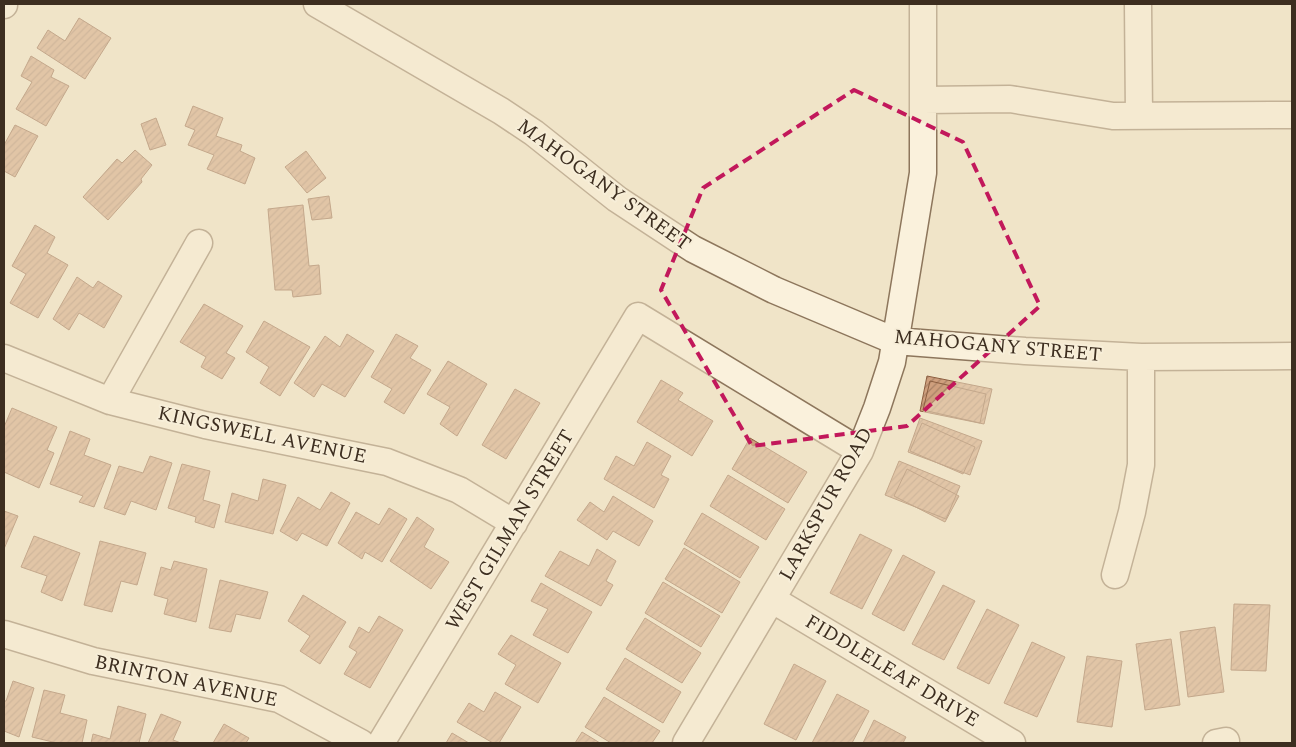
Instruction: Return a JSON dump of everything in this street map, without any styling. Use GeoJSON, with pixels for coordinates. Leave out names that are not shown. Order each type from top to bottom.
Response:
{"type":"FeatureCollection","features":[{"type":"Feature","properties":{"kind":"street","name":"MAHOGANY STREET"},"geometry":{"type":"LineString","coordinates":[[317,4],[501,111],[534,133],[624,204],[693,249],[774,290],[895,341],[1025,352],[1141,357],[1292,356]]}},
{"type":"Feature","properties":{"kind":"street","name":"LARKSPUR ROAD"},"geometry":{"type":"LineString","coordinates":[[686,743],[860,451],[892,362],[923,173],[923,4]]}},
{"type":"Feature","properties":{"kind":"street"},"geometry":{"type":"LineString","coordinates":[[1138,4],[1139,116]]}},
{"type":"Feature","properties":{"kind":"street"},"geometry":{"type":"LineString","coordinates":[[924,100],[1010,99],[1042,103],[1093,114],[1139,116],[1292,116]]}},
{"type":"Feature","properties":{"kind":"street"},"geometry":{"type":"LineString","coordinates":[[110,401],[199,243]]}},
{"type":"Feature","properties":{"kind":"street","name":"WEST GILMAN STREET"},"geometry":{"type":"LineString","coordinates":[[381,743],[638,316],[860,451]]}},
{"type":"Feature","properties":{"kind":"street"},"geometry":{"type":"LineString","coordinates":[[1115,575],[1132,512],[1141,465],[1141,357]]}},
{"type":"Feature","properties":{"kind":"street","name":"KINGSWELL AVENUE"},"geometry":{"type":"LineString","coordinates":[[4,358],[110,401],[205,425],[388,462],[459,490],[514,523]]}},
{"type":"Feature","properties":{"kind":"street","name":"FIDDLELEAF DRIVE"},"geometry":{"type":"LineString","coordinates":[[772,600],[1012,743]]}},
{"type":"Feature","properties":{"kind":"street","name":"BRINTON AVENUE"},"geometry":{"type":"LineString","coordinates":[[4,634],[93,661],[279,699],[361,743]]}},
{"type":"Feature","properties":{"kind":"highlighted area"},"geometry":{"type":"Polygon","coordinates":[[[854,90],[963,142],[1040,306],[907,426],[752,446],[661,290],[703,188],[854,90]]]}},
{"type":"Feature","properties":{"kind":"building"},"geometry":{"type":"Polygon","coordinates":[[[79,18],[111,38],[85,79],[37,48],[48,30],[65,41],[79,18]]]}},
{"type":"Feature","properties":{"kind":"building"},"geometry":{"type":"Polygon","coordinates":[[[31,56],[54,70],[51,77],[69,86],[46,126],[16,109],[32,82],[21,76],[31,56]]]}},
{"type":"Feature","properties":{"kind":"building"},"geometry":{"type":"Polygon","coordinates":[[[193,106],[223,118],[216,136],[242,145],[240,151],[255,158],[245,184],[207,169],[214,155],[188,145],[195,130],[185,126],[193,106]]]}},
{"type":"Feature","properties":{"kind":"building"},"geometry":{"type":"Polygon","coordinates":[[[156,118],[166,145],[150,150],[141,124],[156,118]]]}},
{"type":"Feature","properties":{"kind":"building"},"geometry":{"type":"Polygon","coordinates":[[[15,125],[38,136],[15,177],[4,171],[4,145],[15,125]]]}},
{"type":"Feature","properties":{"kind":"building"},"geometry":{"type":"Polygon","coordinates":[[[135,150],[152,165],[141,179],[142,182],[108,220],[83,197],[117,159],[122,163],[135,150]]]}},
{"type":"Feature","properties":{"kind":"building"},"geometry":{"type":"Polygon","coordinates":[[[306,151],[326,178],[307,193],[285,167],[306,151]]]}},
{"type":"Feature","properties":{"kind":"building"},"geometry":{"type":"Polygon","coordinates":[[[329,196],[332,218],[312,220],[308,199],[329,196]]]}},
{"type":"Feature","properties":{"kind":"building"},"geometry":{"type":"Polygon","coordinates":[[[303,205],[309,266],[319,265],[321,294],[293,297],[292,290],[275,290],[268,209],[303,205]]]}},
{"type":"Feature","properties":{"kind":"building"},"geometry":{"type":"Polygon","coordinates":[[[35,225],[55,237],[47,253],[68,265],[38,318],[10,303],[26,274],[12,266],[35,225]]]}},
{"type":"Feature","properties":{"kind":"building"},"geometry":{"type":"Polygon","coordinates":[[[77,277],[93,288],[98,281],[122,296],[104,328],[79,313],[69,330],[53,319],[77,277]]]}},
{"type":"Feature","properties":{"kind":"building"},"geometry":{"type":"Polygon","coordinates":[[[204,304],[243,326],[226,353],[235,358],[222,379],[201,367],[206,357],[180,342],[204,304]]]}},
{"type":"Feature","properties":{"kind":"building"},"geometry":{"type":"Polygon","coordinates":[[[264,321],[310,347],[280,396],[260,383],[269,367],[246,352],[264,321]]]}},
{"type":"Feature","properties":{"kind":"building"},"geometry":{"type":"Polygon","coordinates":[[[347,334],[374,351],[345,397],[322,384],[314,397],[294,383],[325,336],[340,347],[347,334]]]}},
{"type":"Feature","properties":{"kind":"building"},"geometry":{"type":"Polygon","coordinates":[[[396,334],[418,346],[410,358],[431,370],[404,414],[384,402],[392,389],[371,377],[396,334]]]}},
{"type":"Feature","properties":{"kind":"building"},"geometry":{"type":"Polygon","coordinates":[[[448,361],[487,384],[457,436],[440,424],[450,407],[427,394],[448,361]]]}},
{"type":"Feature","properties":{"kind":"building"},"geometry":{"type":"Polygon","coordinates":[[[927,376],[992,389],[984,424],[920,411],[927,376]]]}},
{"type":"Feature","properties":{"kind":"building"},"geometry":{"type":"Polygon","coordinates":[[[661,380],[683,393],[678,400],[713,421],[692,456],[637,422],[661,380]]]}},
{"type":"Feature","properties":{"kind":"building"},"geometry":{"type":"Polygon","coordinates":[[[930,381],[986,394],[980,423],[923,410],[930,381]]]}},
{"type":"Feature","properties":{"kind":"building"},"geometry":{"type":"Polygon","coordinates":[[[515,389],[540,403],[506,459],[482,445],[515,389]]]}},
{"type":"Feature","properties":{"kind":"building"},"geometry":{"type":"Polygon","coordinates":[[[12,408],[57,427],[47,450],[54,453],[39,488],[4,472],[4,427],[12,408]]]}},
{"type":"Feature","properties":{"kind":"building"},"geometry":{"type":"Polygon","coordinates":[[[920,418],[982,441],[970,475],[908,452],[920,418]]]}},
{"type":"Feature","properties":{"kind":"building"},"geometry":{"type":"Polygon","coordinates":[[[922,423],[975,447],[963,474],[910,451],[922,423]]]}},
{"type":"Feature","properties":{"kind":"building"},"geometry":{"type":"Polygon","coordinates":[[[70,431],[90,439],[84,455],[111,465],[94,507],[79,502],[83,496],[50,484],[70,431]]]}},
{"type":"Feature","properties":{"kind":"building"},"geometry":{"type":"Polygon","coordinates":[[[750,438],[807,472],[788,503],[732,469],[750,438]]]}},
{"type":"Feature","properties":{"kind":"building"},"geometry":{"type":"Polygon","coordinates":[[[647,442],[671,456],[661,475],[669,479],[654,508],[604,479],[616,456],[634,466],[647,442]]]}},
{"type":"Feature","properties":{"kind":"building"},"geometry":{"type":"Polygon","coordinates":[[[150,456],[172,463],[156,510],[131,501],[125,515],[104,508],[119,466],[143,473],[150,456]]]}},
{"type":"Feature","properties":{"kind":"building"},"geometry":{"type":"Polygon","coordinates":[[[899,461],[960,486],[946,519],[885,495],[899,461]]]}},
{"type":"Feature","properties":{"kind":"building"},"geometry":{"type":"Polygon","coordinates":[[[182,464],[210,471],[203,500],[220,505],[214,528],[195,522],[196,517],[168,508],[182,464]]]}},
{"type":"Feature","properties":{"kind":"building"},"geometry":{"type":"Polygon","coordinates":[[[907,469],[959,496],[945,522],[894,496],[907,469]]]}},
{"type":"Feature","properties":{"kind":"building"},"geometry":{"type":"Polygon","coordinates":[[[728,475],[785,509],[766,540],[710,506],[728,475]]]}},
{"type":"Feature","properties":{"kind":"building"},"geometry":{"type":"Polygon","coordinates":[[[263,479],[286,485],[273,534],[225,522],[232,493],[258,501],[263,479]]]}},
{"type":"Feature","properties":{"kind":"building"},"geometry":{"type":"Polygon","coordinates":[[[331,492],[350,503],[327,546],[302,533],[297,541],[280,531],[298,497],[320,510],[331,492]]]}},
{"type":"Feature","properties":{"kind":"building"},"geometry":{"type":"Polygon","coordinates":[[[613,496],[653,521],[639,546],[613,531],[607,540],[577,520],[590,502],[604,512],[613,496]]]}},
{"type":"Feature","properties":{"kind":"building"},"geometry":{"type":"Polygon","coordinates":[[[389,508],[407,519],[382,562],[365,552],[362,559],[338,543],[356,512],[379,525],[389,508]]]}},
{"type":"Feature","properties":{"kind":"building"},"geometry":{"type":"Polygon","coordinates":[[[4,511],[18,516],[4,549],[4,511]]]}},
{"type":"Feature","properties":{"kind":"building"},"geometry":{"type":"Polygon","coordinates":[[[702,513],[759,547],[740,578],[684,544],[702,513]]]}},
{"type":"Feature","properties":{"kind":"building"},"geometry":{"type":"Polygon","coordinates":[[[417,517],[434,529],[424,547],[449,562],[431,589],[390,561],[417,517]]]}},
{"type":"Feature","properties":{"kind":"building"},"geometry":{"type":"Polygon","coordinates":[[[860,534],[892,550],[862,609],[830,593],[860,534]]]}},
{"type":"Feature","properties":{"kind":"building"},"geometry":{"type":"Polygon","coordinates":[[[34,536],[80,553],[62,601],[41,592],[47,576],[21,567],[34,536]]]}},
{"type":"Feature","properties":{"kind":"building"},"geometry":{"type":"Polygon","coordinates":[[[100,541],[146,553],[137,585],[121,581],[112,612],[84,605],[100,541]]]}},
{"type":"Feature","properties":{"kind":"building"},"geometry":{"type":"Polygon","coordinates":[[[684,548],[740,582],[722,613],[665,579],[684,548]]]}},
{"type":"Feature","properties":{"kind":"building"},"geometry":{"type":"Polygon","coordinates":[[[597,549],[616,561],[606,581],[613,585],[601,606],[545,576],[560,551],[589,566],[597,549]]]}},
{"type":"Feature","properties":{"kind":"building"},"geometry":{"type":"Polygon","coordinates":[[[903,555],[935,572],[904,631],[872,614],[903,555]]]}},
{"type":"Feature","properties":{"kind":"building"},"geometry":{"type":"Polygon","coordinates":[[[174,561],[207,569],[196,622],[164,614],[168,599],[154,595],[161,567],[171,570],[174,561]]]}},
{"type":"Feature","properties":{"kind":"building"},"geometry":{"type":"Polygon","coordinates":[[[220,580],[268,592],[260,619],[236,614],[231,632],[209,628],[220,580]]]}},
{"type":"Feature","properties":{"kind":"building"},"geometry":{"type":"Polygon","coordinates":[[[663,582],[720,616],[701,647],[645,613],[663,582]]]}},
{"type":"Feature","properties":{"kind":"building"},"geometry":{"type":"Polygon","coordinates":[[[541,583],[592,612],[568,653],[533,635],[548,609],[531,601],[541,583]]]}},
{"type":"Feature","properties":{"kind":"building"},"geometry":{"type":"Polygon","coordinates":[[[943,585],[975,601],[944,660],[912,644],[943,585]]]}},
{"type":"Feature","properties":{"kind":"building"},"geometry":{"type":"Polygon","coordinates":[[[303,595],[346,622],[320,664],[300,651],[310,636],[288,621],[303,595]]]}},
{"type":"Feature","properties":{"kind":"building"},"geometry":{"type":"Polygon","coordinates":[[[1234,604],[1270,605],[1266,671],[1231,670],[1234,604]]]}},
{"type":"Feature","properties":{"kind":"building"},"geometry":{"type":"Polygon","coordinates":[[[987,609],[1019,625],[989,684],[957,668],[987,609]]]}},
{"type":"Feature","properties":{"kind":"building"},"geometry":{"type":"Polygon","coordinates":[[[379,616],[403,630],[370,688],[344,674],[357,652],[349,647],[359,627],[369,633],[379,616]]]}},
{"type":"Feature","properties":{"kind":"building"},"geometry":{"type":"Polygon","coordinates":[[[645,618],[701,653],[682,683],[626,649],[645,618]]]}},
{"type":"Feature","properties":{"kind":"building"},"geometry":{"type":"Polygon","coordinates":[[[1215,627],[1224,692],[1188,697],[1180,632],[1215,627]]]}},
{"type":"Feature","properties":{"kind":"building"},"geometry":{"type":"Polygon","coordinates":[[[511,635],[561,663],[538,703],[505,684],[516,665],[498,654],[511,635]]]}},
{"type":"Feature","properties":{"kind":"building"},"geometry":{"type":"Polygon","coordinates":[[[1171,639],[1180,705],[1145,710],[1136,644],[1171,639]]]}},
{"type":"Feature","properties":{"kind":"building"},"geometry":{"type":"Polygon","coordinates":[[[1032,642],[1065,657],[1037,717],[1004,703],[1032,642]]]}},
{"type":"Feature","properties":{"kind":"building"},"geometry":{"type":"Polygon","coordinates":[[[1087,656],[1122,661],[1112,727],[1077,722],[1087,656]]]}},
{"type":"Feature","properties":{"kind":"building"},"geometry":{"type":"Polygon","coordinates":[[[625,658],[681,692],[663,723],[606,689],[625,658]]]}},
{"type":"Feature","properties":{"kind":"building"},"geometry":{"type":"Polygon","coordinates":[[[794,664],[826,681],[796,740],[764,724],[794,664]]]}},
{"type":"Feature","properties":{"kind":"building"},"geometry":{"type":"Polygon","coordinates":[[[13,681],[34,688],[19,737],[4,731],[4,701],[6,701],[13,681]]]}},
{"type":"Feature","properties":{"kind":"building"},"geometry":{"type":"Polygon","coordinates":[[[44,690],[65,695],[60,713],[87,720],[82,743],[57,743],[32,737],[44,690]]]}},
{"type":"Feature","properties":{"kind":"building"},"geometry":{"type":"Polygon","coordinates":[[[495,692],[521,707],[499,743],[493,743],[457,722],[469,703],[484,712],[495,692]]]}},
{"type":"Feature","properties":{"kind":"building"},"geometry":{"type":"Polygon","coordinates":[[[837,694],[869,711],[852,743],[812,743],[837,694]]]}},
{"type":"Feature","properties":{"kind":"building"},"geometry":{"type":"Polygon","coordinates":[[[604,697],[660,731],[652,743],[611,743],[585,727],[604,697]]]}},
{"type":"Feature","properties":{"kind":"building"},"geometry":{"type":"Polygon","coordinates":[[[118,706],[146,714],[139,743],[91,743],[93,734],[110,739],[118,706]]]}},
{"type":"Feature","properties":{"kind":"building"},"geometry":{"type":"Polygon","coordinates":[[[161,714],[181,722],[173,740],[181,743],[148,743],[161,714]]]}},
{"type":"Feature","properties":{"kind":"building"},"geometry":{"type":"Polygon","coordinates":[[[874,720],[906,737],[903,743],[863,743],[874,720]]]}},
{"type":"Feature","properties":{"kind":"building"},"geometry":{"type":"Polygon","coordinates":[[[224,724],[249,738],[246,743],[213,743],[224,724]]]}},
{"type":"Feature","properties":{"kind":"building"},"geometry":{"type":"Polygon","coordinates":[[[582,732],[600,743],[575,743],[582,732]]]}},
{"type":"Feature","properties":{"kind":"building"},"geometry":{"type":"Polygon","coordinates":[[[452,733],[469,743],[446,743],[452,733]]]}}]}
